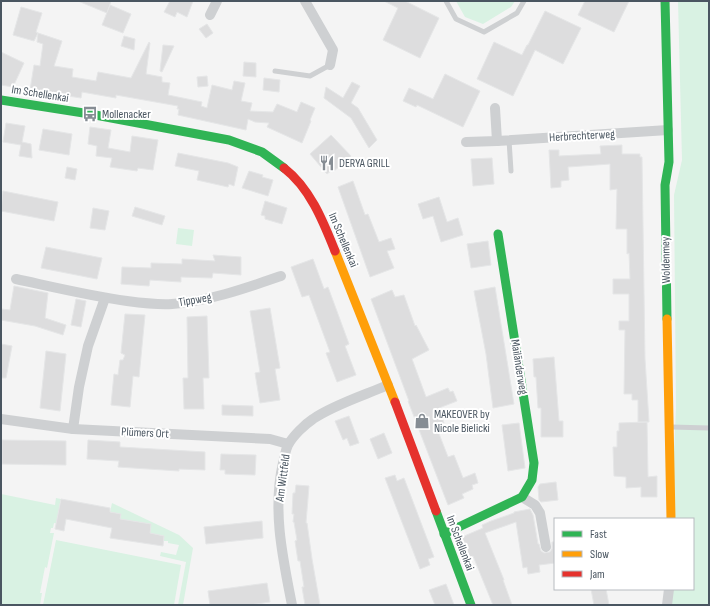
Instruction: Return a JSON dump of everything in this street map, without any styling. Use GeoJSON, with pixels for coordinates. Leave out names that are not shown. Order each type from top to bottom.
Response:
{"type":"FeatureCollection","features":[{"type":"Feature","properties":{"kind":"street"},"geometry":{"type":"LineString","coordinates":[[210,15],[217,1]]}},
{"type":"Feature","properties":{"kind":"street"},"geometry":{"type":"LineString","coordinates":[[305,1],[333,50],[330,65]]}},
{"type":"Feature","properties":{"kind":"street","name":"Woldenmey"},"geometry":{"type":"LineString","coordinates":[[665,1],[669,162],[665,185],[672,518]]}},
{"type":"Feature","properties":{"kind":"street","name":"Im Schellenkai"},"geometry":{"type":"LineString","coordinates":[[1,100],[90,114],[229,140],[262,152],[283,166],[293,175],[310,197],[323,222],[388,385],[471,605]]}},
{"type":"Feature","properties":{"kind":"street"},"geometry":{"type":"LineString","coordinates":[[495,108],[497,141]]}},
{"type":"Feature","properties":{"kind":"street","name":"Herbrechterweg"},"geometry":{"type":"LineString","coordinates":[[466,142],[668,130]]}},
{"type":"Feature","properties":{"kind":"street","name":"Mailänderweg"},"geometry":{"type":"LineString","coordinates":[[498,234],[534,464],[532,480],[522,497]]}},
{"type":"Feature","properties":{"kind":"street","name":"Tippweg"},"geometry":{"type":"LineString","coordinates":[[16,279],[105,298],[146,303],[171,304],[193,302],[229,294],[281,276]]}},
{"type":"Feature","properties":{"kind":"street"},"geometry":{"type":"LineString","coordinates":[[73,429],[79,387],[88,346],[105,298]]}},
{"type":"Feature","properties":{"kind":"street","name":"Am Wittfeld"},"geometry":{"type":"LineString","coordinates":[[292,605],[283,558],[278,503],[281,475],[288,444],[312,419],[388,385]]}},
{"type":"Feature","properties":{"kind":"street","name":"Plümers Ort"},"geometry":{"type":"LineString","coordinates":[[1,419],[73,429],[270,439],[288,444]]}},
{"type":"Feature","properties":{"kind":"street"},"geometry":{"type":"LineString","coordinates":[[444,534],[522,497],[535,505],[540,513],[549,541]]}},
{"type":"Feature","properties":{"kind":"street"},"geometry":{"type":"LineString","coordinates":[[667,605],[669,590]]}},
{"type":"Feature","properties":{"kind":"lane"},"geometry":{"type":"LineString","coordinates":[[446,1],[456,19],[484,32],[517,13],[524,1]]}},
{"type":"Feature","properties":{"kind":"lane"},"geometry":{"type":"LineString","coordinates":[[275,71],[310,76],[330,65]]}},
{"type":"Feature","properties":{"kind":"lane"},"geometry":{"type":"LineString","coordinates":[[509,140],[511,171]]}},
{"type":"Feature","properties":{"kind":"lane"},"geometry":{"type":"LineString","coordinates":[[670,427],[709,428]]}},
{"type":"Feature","properties":{"kind":"green space"},"geometry":{"type":"Polygon","coordinates":[[[456,1],[515,1],[511,7],[483,24],[465,17],[456,1]]]}},
{"type":"Feature","properties":{"kind":"green space"},"geometry":{"type":"Polygon","coordinates":[[[678,1],[709,1],[709,605],[668,605],[669,590],[694,590],[694,518],[671,518],[676,408],[674,195],[682,160],[678,1]]]}},
{"type":"Feature","properties":{"kind":"green space"},"geometry":{"type":"Polygon","coordinates":[[[178,228],[194,230],[192,246],[176,244],[178,228]]]}},
{"type":"Feature","properties":{"kind":"green space"},"geometry":{"type":"Polygon","coordinates":[[[1,494],[55,505],[56,498],[61,499],[59,507],[68,509],[65,525],[54,523],[53,528],[51,528],[50,533],[54,533],[47,568],[45,567],[40,593],[42,593],[40,605],[1,605],[1,494]]]}},
{"type":"Feature","properties":{"kind":"green space"},"geometry":{"type":"Polygon","coordinates":[[[112,503],[179,535],[193,548],[183,605],[178,605],[186,562],[160,556],[161,552],[176,555],[179,545],[164,541],[164,536],[150,533],[151,524],[120,519],[121,514],[110,512],[112,503]]]}},
{"type":"Feature","properties":{"kind":"green space"},"geometry":{"type":"Polygon","coordinates":[[[56,540],[181,565],[174,605],[43,605],[56,540]]]}},
{"type":"Feature","properties":{"kind":"building"},"geometry":{"type":"Polygon","coordinates":[[[78,1],[111,1],[107,13],[78,1]]]}},
{"type":"Feature","properties":{"kind":"building"},"geometry":{"type":"Polygon","coordinates":[[[170,1],[193,1],[187,17],[177,12],[175,17],[164,12],[170,1]]]}},
{"type":"Feature","properties":{"kind":"building"},"geometry":{"type":"Polygon","coordinates":[[[384,1],[405,1],[439,18],[420,58],[383,40],[398,8],[384,1]]]}},
{"type":"Feature","properties":{"kind":"building"},"geometry":{"type":"Polygon","coordinates":[[[585,1],[629,1],[614,32],[578,15],[585,1]]]}},
{"type":"Feature","properties":{"kind":"building"},"geometry":{"type":"Polygon","coordinates":[[[110,5],[131,14],[123,33],[102,25],[110,5]]]}},
{"type":"Feature","properties":{"kind":"building"},"geometry":{"type":"Polygon","coordinates":[[[21,7],[42,13],[36,32],[38,33],[34,41],[13,35],[21,7]]]}},
{"type":"Feature","properties":{"kind":"building"},"geometry":{"type":"Polygon","coordinates":[[[545,11],[581,28],[563,64],[535,50],[513,96],[477,79],[494,42],[522,55],[545,11]]]}},
{"type":"Feature","properties":{"kind":"building"},"geometry":{"type":"Polygon","coordinates":[[[207,24],[213,33],[206,38],[199,29],[207,24]]]}},
{"type":"Feature","properties":{"kind":"building"},"geometry":{"type":"Polygon","coordinates":[[[38,33],[62,41],[54,66],[73,69],[72,77],[96,81],[98,72],[131,78],[149,42],[146,74],[162,77],[162,82],[170,83],[168,95],[202,102],[201,106],[207,108],[212,85],[232,90],[234,81],[245,83],[241,101],[252,103],[250,111],[273,112],[277,104],[297,112],[301,102],[315,108],[302,143],[267,127],[269,123],[255,122],[248,119],[246,130],[178,115],[178,106],[116,95],[116,98],[82,92],[81,98],[30,90],[34,65],[40,66],[43,44],[37,42],[38,33]]]}},
{"type":"Feature","properties":{"kind":"building"},"geometry":{"type":"Polygon","coordinates":[[[124,36],[135,39],[134,50],[121,46],[124,36]]]}},
{"type":"Feature","properties":{"kind":"building"},"geometry":{"type":"Polygon","coordinates":[[[163,45],[174,46],[162,72],[160,71],[163,45]]]}},
{"type":"Feature","properties":{"kind":"building"},"geometry":{"type":"Polygon","coordinates":[[[1,52],[24,63],[13,87],[1,85],[1,52]]]}},
{"type":"Feature","properties":{"kind":"building"},"geometry":{"type":"Polygon","coordinates":[[[244,62],[256,63],[256,77],[243,76],[244,62]]]}},
{"type":"Feature","properties":{"kind":"building"},"geometry":{"type":"Polygon","coordinates":[[[445,74],[480,91],[463,127],[417,105],[416,107],[403,101],[409,88],[433,99],[445,74]]]}},
{"type":"Feature","properties":{"kind":"building"},"geometry":{"type":"Polygon","coordinates":[[[207,76],[208,86],[198,87],[197,77],[207,76]]]}},
{"type":"Feature","properties":{"kind":"building"},"geometry":{"type":"Polygon","coordinates":[[[264,78],[280,80],[279,92],[263,90],[264,78]]]}},
{"type":"Feature","properties":{"kind":"building"},"geometry":{"type":"Polygon","coordinates":[[[352,82],[360,86],[351,103],[358,108],[377,140],[369,148],[351,118],[324,98],[326,87],[343,98],[352,82]]]}},
{"type":"Feature","properties":{"kind":"building"},"geometry":{"type":"Polygon","coordinates":[[[6,123],[25,126],[22,142],[31,144],[32,158],[19,156],[21,145],[3,142],[6,123]]]}},
{"type":"Feature","properties":{"kind":"building"},"geometry":{"type":"Polygon","coordinates":[[[90,127],[111,130],[108,148],[130,152],[132,136],[158,140],[153,170],[138,168],[137,171],[110,167],[112,158],[96,156],[97,146],[88,144],[90,127]]]}},
{"type":"Feature","properties":{"kind":"building"},"geometry":{"type":"Polygon","coordinates":[[[43,129],[72,134],[69,155],[39,150],[43,129]]]}},
{"type":"Feature","properties":{"kind":"building"},"geometry":{"type":"Polygon","coordinates":[[[331,135],[351,156],[333,172],[332,170],[327,174],[310,154],[331,135]]]}},
{"type":"Feature","properties":{"kind":"building"},"geometry":{"type":"Polygon","coordinates":[[[622,145],[622,154],[640,154],[640,157],[642,157],[645,359],[649,422],[638,422],[638,400],[632,400],[632,394],[624,394],[625,330],[619,330],[619,321],[629,321],[629,294],[613,294],[613,279],[630,279],[629,253],[627,254],[627,229],[616,229],[617,189],[610,190],[610,164],[568,167],[569,180],[561,181],[561,187],[551,188],[549,150],[559,150],[559,156],[601,154],[600,146],[622,145]]]}},
{"type":"Feature","properties":{"kind":"building"},"geometry":{"type":"Polygon","coordinates":[[[178,153],[228,163],[238,167],[234,186],[229,184],[228,187],[197,180],[199,171],[175,166],[178,153]]]}},
{"type":"Feature","properties":{"kind":"building"},"geometry":{"type":"Polygon","coordinates":[[[492,158],[494,184],[473,186],[471,159],[492,158]]]}},
{"type":"Feature","properties":{"kind":"building"},"geometry":{"type":"Polygon","coordinates":[[[67,167],[77,169],[75,180],[65,178],[67,167]]]}},
{"type":"Feature","properties":{"kind":"building"},"geometry":{"type":"Polygon","coordinates":[[[249,171],[273,180],[268,196],[242,188],[249,171]]]}},
{"type":"Feature","properties":{"kind":"building"},"geometry":{"type":"Polygon","coordinates":[[[353,181],[365,215],[368,214],[379,242],[391,238],[395,249],[387,251],[394,268],[370,277],[338,187],[353,181]]]}},
{"type":"Feature","properties":{"kind":"building"},"geometry":{"type":"Polygon","coordinates":[[[3,191],[58,202],[54,221],[1,211],[3,191]]]}},
{"type":"Feature","properties":{"kind":"building"},"geometry":{"type":"Polygon","coordinates":[[[439,197],[447,222],[458,218],[463,235],[441,242],[433,216],[423,219],[418,204],[439,197]]]}},
{"type":"Feature","properties":{"kind":"building"},"geometry":{"type":"Polygon","coordinates":[[[265,201],[287,208],[282,224],[265,219],[265,216],[261,215],[265,201]]]}},
{"type":"Feature","properties":{"kind":"building"},"geometry":{"type":"Polygon","coordinates":[[[135,207],[165,216],[162,225],[132,216],[135,207]]]}},
{"type":"Feature","properties":{"kind":"building"},"geometry":{"type":"Polygon","coordinates":[[[93,208],[109,211],[105,230],[90,228],[93,208]]]}},
{"type":"Feature","properties":{"kind":"building"},"geometry":{"type":"Polygon","coordinates":[[[488,241],[491,265],[471,268],[467,244],[488,241]]]}},
{"type":"Feature","properties":{"kind":"building"},"geometry":{"type":"Polygon","coordinates":[[[46,247],[102,258],[97,279],[41,268],[46,247]]]}},
{"type":"Feature","properties":{"kind":"building"},"geometry":{"type":"Polygon","coordinates":[[[213,255],[241,257],[241,275],[213,273],[212,278],[181,277],[181,282],[150,280],[149,286],[121,284],[122,267],[151,268],[151,263],[182,264],[182,259],[215,261],[213,255]]]}},
{"type":"Feature","properties":{"kind":"building"},"geometry":{"type":"Polygon","coordinates":[[[313,259],[324,289],[328,287],[349,344],[345,346],[356,375],[337,382],[326,353],[330,352],[309,295],[302,297],[291,267],[313,259]]]}},
{"type":"Feature","properties":{"kind":"building"},"geometry":{"type":"Polygon","coordinates":[[[14,286],[48,293],[45,318],[66,325],[63,335],[35,326],[1,320],[1,309],[10,310],[14,286]]]}},
{"type":"Feature","properties":{"kind":"building"},"geometry":{"type":"Polygon","coordinates":[[[495,287],[514,404],[493,408],[486,354],[474,291],[495,287]]]}},
{"type":"Feature","properties":{"kind":"building"},"geometry":{"type":"Polygon","coordinates":[[[392,290],[395,297],[404,295],[415,326],[416,325],[429,350],[412,359],[426,397],[448,388],[450,392],[453,391],[457,401],[439,408],[444,423],[436,426],[448,457],[454,455],[463,478],[475,473],[478,483],[472,485],[473,489],[462,494],[464,498],[448,505],[371,299],[392,290]]]}},
{"type":"Feature","properties":{"kind":"building"},"geometry":{"type":"Polygon","coordinates":[[[76,299],[86,301],[81,327],[71,325],[76,299]]]}},
{"type":"Feature","properties":{"kind":"building"},"geometry":{"type":"Polygon","coordinates":[[[270,308],[280,368],[275,369],[280,400],[260,403],[255,373],[260,372],[250,311],[270,308]]]}},
{"type":"Feature","properties":{"kind":"building"},"geometry":{"type":"Polygon","coordinates":[[[125,314],[145,315],[139,377],[133,376],[130,407],[111,405],[114,374],[118,375],[120,360],[123,360],[125,355],[121,353],[125,314]]]}},
{"type":"Feature","properties":{"kind":"building"},"geometry":{"type":"Polygon","coordinates":[[[207,316],[209,378],[203,378],[204,409],[184,409],[183,378],[188,378],[187,317],[207,316]]]}},
{"type":"Feature","properties":{"kind":"building"},"geometry":{"type":"Polygon","coordinates":[[[1,344],[12,346],[6,378],[1,378],[1,344]]]}},
{"type":"Feature","properties":{"kind":"building"},"geometry":{"type":"Polygon","coordinates":[[[46,351],[66,354],[60,411],[40,408],[46,351]]]}},
{"type":"Feature","properties":{"kind":"building"},"geometry":{"type":"Polygon","coordinates":[[[554,357],[559,421],[563,421],[563,437],[541,437],[541,408],[538,408],[533,359],[554,357]]]}},
{"type":"Feature","properties":{"kind":"building"},"geometry":{"type":"Polygon","coordinates":[[[222,405],[253,406],[253,416],[222,415],[222,405]]]}},
{"type":"Feature","properties":{"kind":"building"},"geometry":{"type":"Polygon","coordinates":[[[349,416],[359,443],[350,446],[347,438],[343,440],[335,421],[349,416]]]}},
{"type":"Feature","properties":{"kind":"building"},"geometry":{"type":"Polygon","coordinates":[[[647,422],[648,477],[657,476],[657,497],[641,497],[641,487],[626,488],[626,477],[614,476],[613,447],[617,447],[617,431],[619,431],[619,423],[647,422]]]}},
{"type":"Feature","properties":{"kind":"building"},"geometry":{"type":"Polygon","coordinates":[[[519,423],[525,468],[508,471],[502,425],[519,423]]]}},
{"type":"Feature","properties":{"kind":"building"},"geometry":{"type":"Polygon","coordinates":[[[384,433],[392,453],[378,459],[370,439],[384,433]]]}},
{"type":"Feature","properties":{"kind":"building"},"geometry":{"type":"Polygon","coordinates":[[[2,440],[66,441],[66,465],[2,464],[2,440]]]}},
{"type":"Feature","properties":{"kind":"building"},"geometry":{"type":"Polygon","coordinates":[[[88,440],[120,442],[120,447],[205,452],[205,470],[179,469],[179,471],[118,467],[119,461],[87,459],[88,440]]]}},
{"type":"Feature","properties":{"kind":"building"},"geometry":{"type":"Polygon","coordinates":[[[221,454],[256,455],[255,475],[225,474],[225,470],[220,470],[221,454]]]}},
{"type":"Feature","properties":{"kind":"building"},"geometry":{"type":"Polygon","coordinates":[[[395,475],[397,481],[404,478],[434,557],[428,559],[430,565],[420,569],[385,478],[395,475]]]}},
{"type":"Feature","properties":{"kind":"building"},"geometry":{"type":"Polygon","coordinates":[[[556,482],[558,500],[541,502],[539,500],[538,487],[540,484],[556,482]]]}},
{"type":"Feature","properties":{"kind":"building"},"geometry":{"type":"Polygon","coordinates":[[[296,485],[309,486],[306,523],[320,605],[305,605],[300,561],[298,561],[295,541],[297,540],[293,522],[294,514],[292,514],[293,493],[295,493],[296,485]]]}},
{"type":"Feature","properties":{"kind":"building"},"geometry":{"type":"Polygon","coordinates":[[[61,499],[110,508],[110,512],[121,514],[120,519],[151,524],[150,533],[164,536],[163,546],[110,538],[112,528],[66,519],[64,531],[55,529],[61,499]]]}},
{"type":"Feature","properties":{"kind":"building"},"geometry":{"type":"Polygon","coordinates":[[[530,509],[533,515],[538,544],[541,551],[544,553],[550,552],[552,549],[552,542],[554,542],[554,563],[539,565],[540,572],[528,574],[527,567],[523,568],[516,522],[485,533],[504,580],[512,605],[493,605],[473,556],[470,557],[462,537],[483,528],[482,525],[514,512],[530,509]]]}},
{"type":"Feature","properties":{"kind":"building"},"geometry":{"type":"Polygon","coordinates":[[[262,521],[263,538],[206,544],[204,527],[262,521]]]}},
{"type":"Feature","properties":{"kind":"building"},"geometry":{"type":"Polygon","coordinates":[[[267,583],[270,602],[250,605],[210,605],[208,591],[267,583]]]}},
{"type":"Feature","properties":{"kind":"building"},"geometry":{"type":"Polygon","coordinates":[[[446,584],[454,605],[435,605],[429,590],[446,584]]]}},
{"type":"Feature","properties":{"kind":"building"},"geometry":{"type":"Polygon","coordinates":[[[591,590],[606,590],[609,605],[594,605],[591,590]]]}},
{"type":"Feature","properties":{"kind":"traffic: fast"},"geometry":{"type":"LineString","coordinates":[[665,1],[669,162],[665,185],[667,319]]}},
{"type":"Feature","properties":{"kind":"traffic: fast"},"geometry":{"type":"LineString","coordinates":[[1,100],[90,114],[229,140],[262,152],[284,168]]}},
{"type":"Feature","properties":{"kind":"traffic: fast"},"geometry":{"type":"LineString","coordinates":[[444,534],[522,497],[532,480],[534,463],[498,234]]}},
{"type":"Feature","properties":{"kind":"traffic: fast"},"geometry":{"type":"LineString","coordinates":[[436,511],[471,605]]}},
{"type":"Feature","properties":{"kind":"traffic: slow"},"geometry":{"type":"LineString","coordinates":[[335,251],[395,402]]}},
{"type":"Feature","properties":{"kind":"traffic: slow"},"geometry":{"type":"LineString","coordinates":[[667,319],[671,518]]}},
{"type":"Feature","properties":{"kind":"traffic: jam"},"geometry":{"type":"LineString","coordinates":[[284,168],[301,185],[315,206],[335,251]]}},
{"type":"Feature","properties":{"kind":"traffic: jam"},"geometry":{"type":"LineString","coordinates":[[395,402],[436,511]]}},
{"type":"Feature","properties":{"kind":"place","name":"Mollenacker"},"geometry":{"type":"Point","coordinates":[90,114]}},
{"type":"Feature","properties":{"kind":"place","name":"DERYA GRILL"},"geometry":{"type":"Point","coordinates":[327,163]}},
{"type":"Feature","properties":{"kind":"place","name":"MAKEOVER by Nicole Bielicki"},"geometry":{"type":"Point","coordinates":[422,421]}}]}
